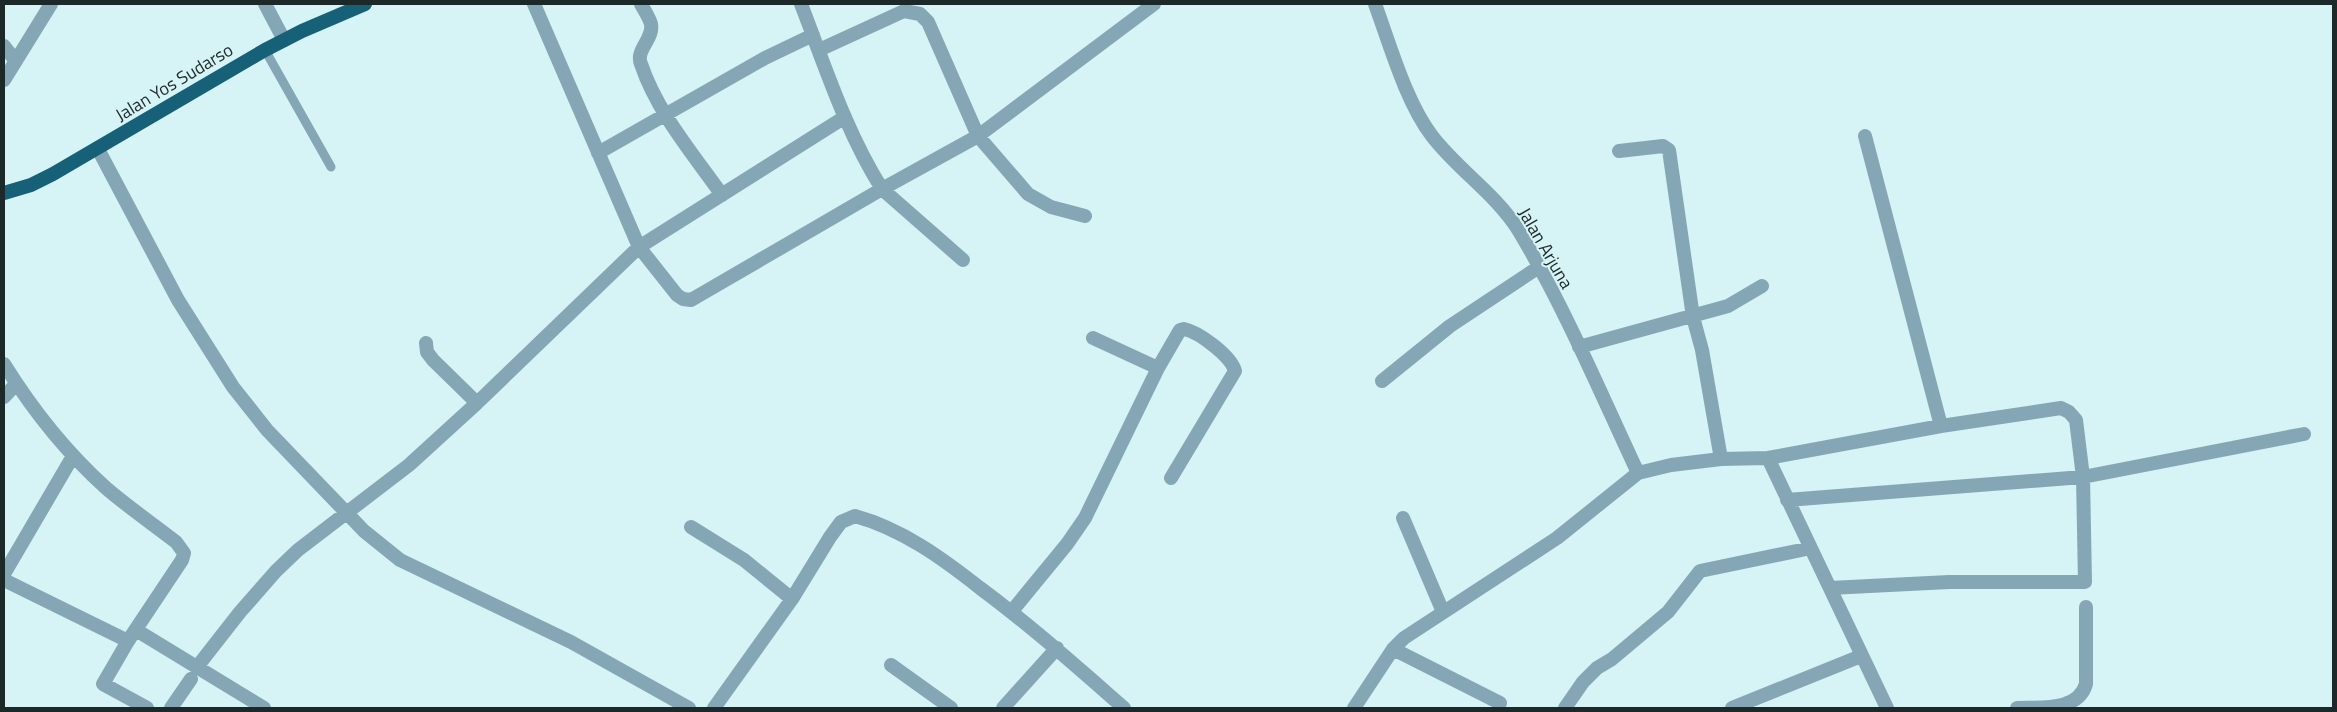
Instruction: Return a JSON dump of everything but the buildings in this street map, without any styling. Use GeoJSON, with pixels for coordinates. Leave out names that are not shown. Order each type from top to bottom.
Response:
{"type":"FeatureCollection","features":[{"type":"Feature","properties":{"kind":"highway","name":"Jalan Yos Sudarso"},"geometry":{"type":"LineString","coordinates":[[4,193],[31,185],[98,149],[284,40],[365,4]]}},
{"type":"Feature","properties":{"kind":"street"},"geometry":{"type":"LineString","coordinates":[[4,80],[14,60],[51,4]]}},
{"type":"Feature","properties":{"kind":"street"},"geometry":{"type":"LineString","coordinates":[[265,4],[284,40]]}},
{"type":"Feature","properties":{"kind":"street"},"geometry":{"type":"LineString","coordinates":[[534,4],[639,247],[677,295],[683,299],[692,300],[882,189],[978,136],[1154,4]]}},
{"type":"Feature","properties":{"kind":"street"},"geometry":{"type":"LineString","coordinates":[[640,4],[651,25],[650,34],[640,55],[640,62],[666,114],[722,195]]}},
{"type":"Feature","properties":{"kind":"street"},"geometry":{"type":"LineString","coordinates":[[801,4],[845,117],[882,189],[962,260]]}},
{"type":"Feature","properties":{"kind":"street","name":"Jalan Arjuna"},"geometry":{"type":"LineString","coordinates":[[1375,4],[1412,101],[1422,122],[1449,155],[1501,208],[1518,229],[1579,347],[1638,473]]}},
{"type":"Feature","properties":{"kind":"street"},"geometry":{"type":"LineString","coordinates":[[819,50],[904,11],[920,14],[928,22],[978,136],[1028,194],[1051,207],[1085,216]]}},
{"type":"Feature","properties":{"kind":"street"},"geometry":{"type":"LineString","coordinates":[[598,153],[765,58],[813,35]]}},
{"type":"Feature","properties":{"kind":"street"},"geometry":{"type":"LineString","coordinates":[[4,46],[14,60]]}},
{"type":"Feature","properties":{"kind":"street"},"geometry":{"type":"LineString","coordinates":[[171,708],[194,673],[259,589],[298,550],[409,464],[477,403],[639,247],[845,117]]}},
{"type":"Feature","properties":{"kind":"street"},"geometry":{"type":"LineString","coordinates":[[1865,136],[1941,426]]}},
{"type":"Feature","properties":{"kind":"street"},"geometry":{"type":"LineString","coordinates":[[1619,152],[1663,146],[1669,150],[1693,317],[1702,350],[1721,459]]}},
{"type":"Feature","properties":{"kind":"street"},"geometry":{"type":"LineString","coordinates":[[98,149],[178,300],[217,364],[261,423],[364,531],[400,560],[571,642],[689,708]]}},
{"type":"Feature","properties":{"kind":"street"},"geometry":{"type":"LineString","coordinates":[[1382,381],[1450,326],[1539,267]]}},
{"type":"Feature","properties":{"kind":"street"},"geometry":{"type":"LineString","coordinates":[[1579,347],[1728,306],[1762,286]]}},
{"type":"Feature","properties":{"kind":"street"},"geometry":{"type":"LineString","coordinates":[[1012,612],[1067,544],[1085,518],[1158,368],[1180,330],[1184,329],[1194,333],[1225,356],[1233,363],[1235,371],[1171,478]]}},
{"type":"Feature","properties":{"kind":"street"},"geometry":{"type":"LineString","coordinates":[[1093,338],[1158,368]]}},
{"type":"Feature","properties":{"kind":"street"},"geometry":{"type":"LineString","coordinates":[[426,344],[427,352],[433,360],[477,403]]}},
{"type":"Feature","properties":{"kind":"street"},"geometry":{"type":"LineString","coordinates":[[4,364],[16,384],[73,456],[107,488],[176,542],[184,552],[182,560],[103,684],[147,708]]}},
{"type":"Feature","properties":{"kind":"street"},"geometry":{"type":"LineString","coordinates":[[4,397],[16,384]]}},
{"type":"Feature","properties":{"kind":"street"},"geometry":{"type":"LineString","coordinates":[[1354,708],[1393,649],[1443,612],[1557,538],[1638,473],[1671,465],[1721,459],[1768,458],[1941,426],[2046,410],[2066,410],[2076,420],[2083,477],[2086,582],[1948,582],[1830,588]]}},
{"type":"Feature","properties":{"kind":"street"},"geometry":{"type":"LineString","coordinates":[[1786,500],[2083,477],[2304,434]]}},
{"type":"Feature","properties":{"kind":"street"},"geometry":{"type":"LineString","coordinates":[[4,574],[73,456]]}},
{"type":"Feature","properties":{"kind":"street"},"geometry":{"type":"LineString","coordinates":[[1768,458],[1786,500],[1811,548],[1887,708]]}},
{"type":"Feature","properties":{"kind":"street"},"geometry":{"type":"LineString","coordinates":[[714,708],[792,599],[841,522],[855,516],[934,552],[1057,648],[1124,708]]}},
{"type":"Feature","properties":{"kind":"street"},"geometry":{"type":"LineString","coordinates":[[1402,518],[1443,612]]}},
{"type":"Feature","properties":{"kind":"street"},"geometry":{"type":"LineString","coordinates":[[691,527],[751,565],[792,599]]}},
{"type":"Feature","properties":{"kind":"street"},"geometry":{"type":"LineString","coordinates":[[1565,708],[1583,682],[1597,668],[1612,659],[1668,612],[1700,572],[1811,548]]}},
{"type":"Feature","properties":{"kind":"street"},"geometry":{"type":"LineString","coordinates":[[4,580],[132,636],[194,673],[264,708]]}},
{"type":"Feature","properties":{"kind":"street"},"geometry":{"type":"LineString","coordinates":[[2017,708],[2063,705],[2076,700],[2083,692],[2086,684],[2086,607]]}},
{"type":"Feature","properties":{"kind":"street"},"geometry":{"type":"LineString","coordinates":[[1003,708],[1057,648]]}},
{"type":"Feature","properties":{"kind":"street"},"geometry":{"type":"LineString","coordinates":[[1393,649],[1500,703]]}},
{"type":"Feature","properties":{"kind":"street"},"geometry":{"type":"LineString","coordinates":[[1732,708],[1862,656]]}},
{"type":"Feature","properties":{"kind":"street"},"geometry":{"type":"LineString","coordinates":[[891,665],[952,708]]}},
{"type":"Feature","properties":{"kind":"lane"},"geometry":{"type":"LineString","coordinates":[[265,50],[331,167]]}}]}
